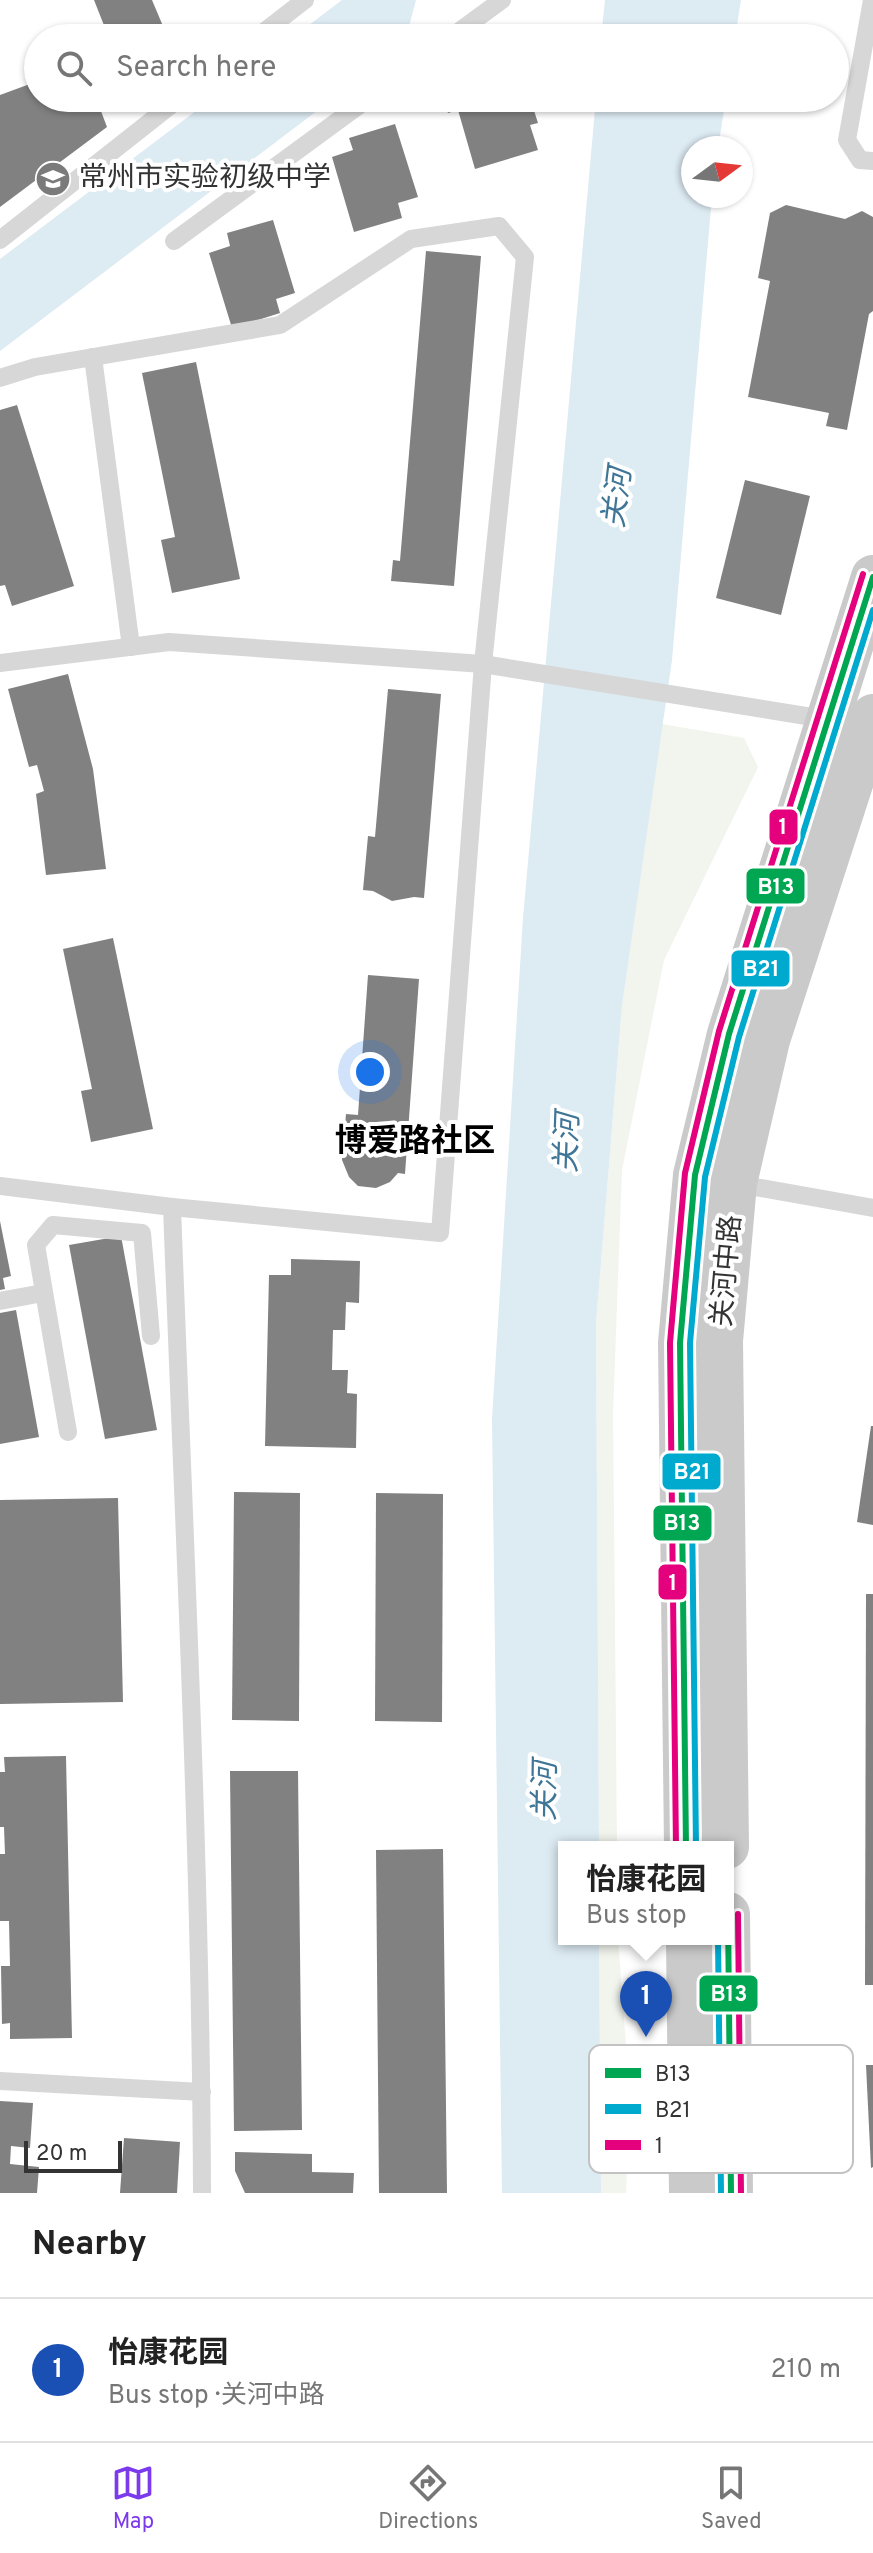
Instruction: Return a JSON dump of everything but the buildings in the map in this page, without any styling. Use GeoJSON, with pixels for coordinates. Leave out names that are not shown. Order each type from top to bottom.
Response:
{"type":"FeatureCollection","features":[{"type":"Feature","properties":{"kind":"main road","name":"关河中路"},"geometry":{"type":"LineString","coordinates":[[686,1841],[680,1343],[715,1179],[729,1034],[857,721],[873,577]]}},
{"type":"Feature","properties":{"kind":"main road","name":"关河中路"},"geometry":{"type":"LineString","coordinates":[[715,1179],[721,1341],[727,1841]]}},
{"type":"Feature","properties":{"kind":"main road"},"geometry":{"type":"LineString","coordinates":[[688,1945],[689,2045]]}},
{"type":"Feature","properties":{"kind":"main road"},"geometry":{"type":"LineString","coordinates":[[728,1945],[729,2045]]}},
{"type":"Feature","properties":{"kind":"main road"},"geometry":{"type":"LineString","coordinates":[[691,2173],[691,2193]]}},
{"type":"Feature","properties":{"kind":"main road"},"geometry":{"type":"LineString","coordinates":[[731,2173],[731,2193]]}},
{"type":"Feature","properties":{"kind":"lane"},"geometry":{"type":"LineString","coordinates":[[274,24],[305,0]]}},
{"type":"Feature","properties":{"kind":"lane"},"geometry":{"type":"LineString","coordinates":[[469,24],[502,0]]}},
{"type":"Feature","properties":{"kind":"lane"},"geometry":{"type":"LineString","coordinates":[[872,0],[847,140],[860,160],[873,161]]}},
{"type":"Feature","properties":{"kind":"lane"},"geometry":{"type":"LineString","coordinates":[[0,240],[162,112]]}},
{"type":"Feature","properties":{"kind":"lane"},"geometry":{"type":"LineString","coordinates":[[174,241],[350,112]]}},
{"type":"Feature","properties":{"kind":"lane"},"geometry":{"type":"LineString","coordinates":[[0,378],[35,367],[280,325],[411,239],[499,226],[525,257],[483,664],[440,1233],[172,1207],[0,1186]]}},
{"type":"Feature","properties":{"kind":"lane"},"geometry":{"type":"LineString","coordinates":[[93,357],[131,647]]}},
{"type":"Feature","properties":{"kind":"lane"},"geometry":{"type":"LineString","coordinates":[[0,663],[169,642],[483,664],[857,721]]}},
{"type":"Feature","properties":{"kind":"lane"},"geometry":{"type":"LineString","coordinates":[[715,1179],[873,1208]]}},
{"type":"Feature","properties":{"kind":"lane"},"geometry":{"type":"LineString","coordinates":[[172,1207],[202,2092],[202,2193]]}},
{"type":"Feature","properties":{"kind":"lane"},"geometry":{"type":"LineString","coordinates":[[68,1432],[36,1245],[53,1225],[142,1233],[151,1336]]}},
{"type":"Feature","properties":{"kind":"lane"},"geometry":{"type":"LineString","coordinates":[[0,1301],[43,1293]]}},
{"type":"Feature","properties":{"kind":"lane"},"geometry":{"type":"LineString","coordinates":[[0,2081],[202,2092]]}},
{"type":"Feature","properties":{"kind":"shaded area"},"geometry":{"type":"Polygon","coordinates":[[[662,724],[744,738],[758,767],[664,960],[622,1170],[613,1413],[617,1841],[599,1841],[596,1324],[622,1006],[662,724]]]}},
{"type":"Feature","properties":{"kind":"shaded area"},"geometry":{"type":"Polygon","coordinates":[[[599,1945],[618,1945],[626,2045],[600,2045],[599,1945]]]}},
{"type":"Feature","properties":{"kind":"shaded area"},"geometry":{"type":"Polygon","coordinates":[[[601,2173],[627,2173],[626,2193],[601,2193],[601,2173]]]}},
{"type":"Feature","properties":{"kind":"water"},"geometry":{"type":"Polygon","coordinates":[[[342,0],[416,0],[410,24],[310,24],[342,0]]]}},
{"type":"Feature","properties":{"kind":"water"},"geometry":{"type":"Polygon","coordinates":[[[605,0],[741,0],[737,24],[602,24],[605,0]]]}},
{"type":"Feature","properties":{"kind":"water"},"geometry":{"type":"Polygon","coordinates":[[[194,112],[316,112],[0,351],[0,259],[194,112]]]}},
{"type":"Feature","properties":{"kind":"water","name":"关河"},"geometry":{"type":"Polygon","coordinates":[[[595,112],[724,112],[720,136],[681,136],[681,208],[711,208],[672,660],[622,1006],[596,1324],[599,1841],[558,1841],[558,1945],[599,1945],[600,2045],[589,2045],[589,2173],[601,2173],[601,2193],[502,2193],[492,1419],[523,918],[595,112]]]}},
{"type":"Feature","properties":{"kind":"transit line","name":"1"},"geometry":{"type":"LineString","coordinates":[[676,1841],[670,1343],[685,1173],[719,1031],[863,574]]}},
{"type":"Feature","properties":{"kind":"transit line","name":"B13"},"geometry":{"type":"LineString","coordinates":[[686,1841],[680,1343],[695,1175],[729,1034],[873,577]]}},
{"type":"Feature","properties":{"kind":"transit line","name":"B21"},"geometry":{"type":"LineString","coordinates":[[696,1841],[690,1343],[705,1177],[739,1037],[873,610]]}},
{"type":"Feature","properties":{"kind":"transit line","name":"1"},"geometry":{"type":"LineString","coordinates":[[738,1914],[739,2045]]}},
{"type":"Feature","properties":{"kind":"transit line","name":"B21"},"geometry":{"type":"LineString","coordinates":[[718,1945],[719,2045]]}},
{"type":"Feature","properties":{"kind":"transit line","name":"B13"},"geometry":{"type":"LineString","coordinates":[[728,1945],[729,2045]]}},
{"type":"Feature","properties":{"kind":"transit line","name":"B21"},"geometry":{"type":"LineString","coordinates":[[721,2173],[721,2193]]}},
{"type":"Feature","properties":{"kind":"transit line","name":"B13"},"geometry":{"type":"LineString","coordinates":[[731,2173],[731,2193]]}},
{"type":"Feature","properties":{"kind":"transit line","name":"1"},"geometry":{"type":"LineString","coordinates":[[741,2173],[741,2193]]}},
{"type":"Feature","properties":{"kind":"place","name":"常州市实验初级中学"},"geometry":{"type":"Point","coordinates":[53,179]}},
{"type":"Feature","properties":{"kind":"place","name":"怡康花园"},"geometry":{"type":"Point","coordinates":[646,2037]}},
{"type":"Feature","properties":{"kind":"district","name":"博爱路社区"},"geometry":{"type":"Point","coordinates":[415,1143]}}]}
